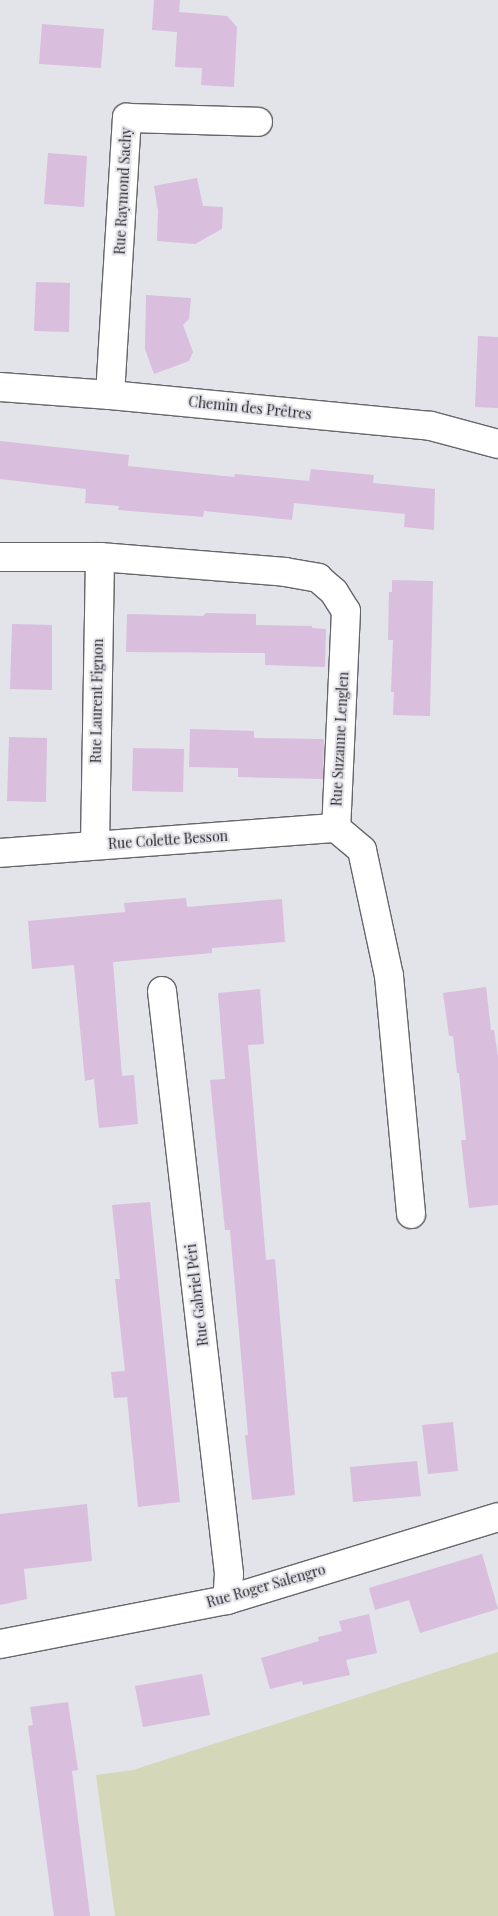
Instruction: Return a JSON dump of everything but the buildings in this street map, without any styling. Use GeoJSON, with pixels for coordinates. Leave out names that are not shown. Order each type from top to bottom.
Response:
{"type":"FeatureCollection","features":[{"type":"Feature","properties":{"kind":"street","name":"Rue Raymond Sachy"},"geometry":{"type":"LineString","coordinates":[[110,395],[127,118],[258,122]]}},
{"type":"Feature","properties":{"kind":"street","name":"Chemin des Prêtres"},"geometry":{"type":"LineString","coordinates":[[0,387],[110,395],[431,426],[498,444]]}},
{"type":"Feature","properties":{"kind":"street","name":"Rue Suzanne Lenglen"},"geometry":{"type":"LineString","coordinates":[[0,557],[100,557],[285,572],[318,578],[334,592],[346,611],[336,828]]}},
{"type":"Feature","properties":{"kind":"street","name":"Rue Laurent Fignon"},"geometry":{"type":"LineString","coordinates":[[94,845],[100,557]]}},
{"type":"Feature","properties":{"kind":"street","name":"Rue Colette Besson"},"geometry":{"type":"LineString","coordinates":[[0,853],[336,828]]}},
{"type":"Feature","properties":{"kind":"street"},"geometry":{"type":"LineString","coordinates":[[336,828],[362,850],[389,976],[411,1214]]}},
{"type":"Feature","properties":{"kind":"street","name":"Rue Gabriel Péri"},"geometry":{"type":"LineString","coordinates":[[162,991],[229,1574],[227,1600]]}},
{"type":"Feature","properties":{"kind":"street","name":"Rue Roger Salengro"},"geometry":{"type":"LineString","coordinates":[[0,1644],[227,1600],[498,1517]]}},
{"type":"Feature","properties":{"kind":"green space"},"geometry":{"type":"Polygon","coordinates":[[[498,1652],[498,1916],[115,1916],[96,1775],[133,1770],[498,1652]]]}}]}
